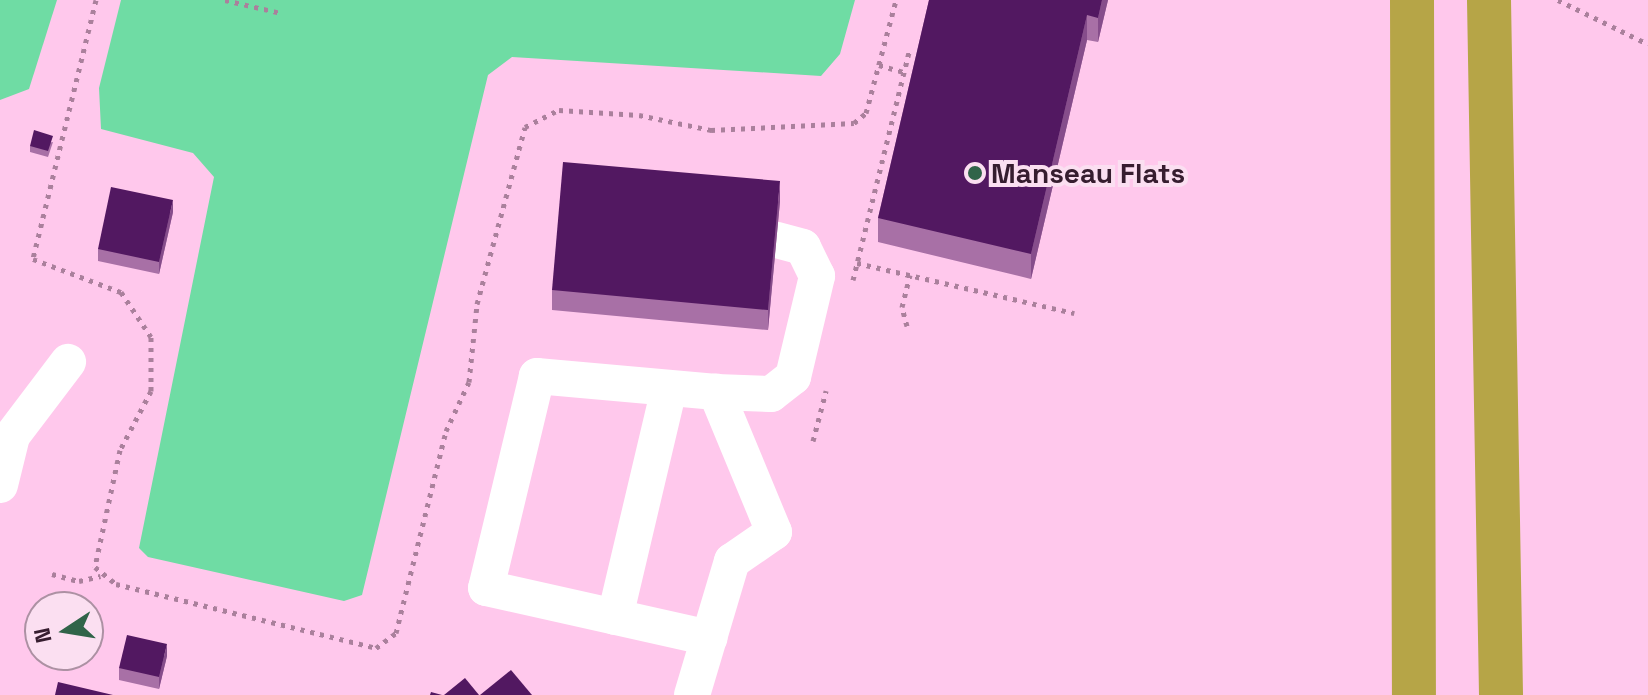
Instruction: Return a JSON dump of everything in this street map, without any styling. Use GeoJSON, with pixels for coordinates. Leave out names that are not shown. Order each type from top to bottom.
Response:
{"type":"FeatureCollection","features":[{"type":"Feature","properties":{"kind":"highway"},"geometry":{"type":"LineString","coordinates":[[1412,0],[1414,695]]}},
{"type":"Feature","properties":{"kind":"highway"},"geometry":{"type":"LineString","coordinates":[[1489,0],[1501,695]]}},
{"type":"Feature","properties":{"kind":"street"},"geometry":{"type":"LineString","coordinates":[[709,638],[486,588],[537,376],[771,394],[793,377],[817,276],[803,247],[776,240]]}},
{"type":"Feature","properties":{"kind":"street"},"geometry":{"type":"LineString","coordinates":[[0,485],[12,436],[68,362]]}},
{"type":"Feature","properties":{"kind":"street"},"geometry":{"type":"LineString","coordinates":[[615,617],[669,388]]}},
{"type":"Feature","properties":{"kind":"street"},"geometry":{"type":"LineString","coordinates":[[692,695],[732,561],[774,532],[716,392]]}},
{"type":"Feature","properties":{"kind":"path"},"geometry":{"type":"LineString","coordinates":[[96,0],[33,259],[121,292],[151,337],[151,391],[113,476],[95,556],[100,576]]}},
{"type":"Feature","properties":{"kind":"path"},"geometry":{"type":"LineString","coordinates":[[225,0],[281,13]]}},
{"type":"Feature","properties":{"kind":"path"},"geometry":{"type":"LineString","coordinates":[[52,574],[79,581],[100,576],[384,647],[396,633],[446,431],[476,358],[477,304],[525,127],[559,110],[639,115],[692,129],[844,126],[866,113],[896,0]]}},
{"type":"Feature","properties":{"kind":"path"},"geometry":{"type":"LineString","coordinates":[[1558,0],[1648,44]]}},
{"type":"Feature","properties":{"kind":"path"},"geometry":{"type":"LineString","coordinates":[[850,292],[909,52]]}},
{"type":"Feature","properties":{"kind":"path"},"geometry":{"type":"LineString","coordinates":[[879,65],[904,72]]}},
{"type":"Feature","properties":{"kind":"path"},"geometry":{"type":"LineString","coordinates":[[857,263],[1074,313]]}},
{"type":"Feature","properties":{"kind":"path"},"geometry":{"type":"LineString","coordinates":[[907,326],[902,307],[910,275]]}},
{"type":"Feature","properties":{"kind":"path"},"geometry":{"type":"LineString","coordinates":[[813,441],[828,381]]}},
{"type":"Feature","properties":{"kind":"shaded area"},"geometry":{"type":"Polygon","coordinates":[[[0,0],[57,0],[29,89],[0,100],[0,0]]]}},
{"type":"Feature","properties":{"kind":"shaded area"},"geometry":{"type":"Polygon","coordinates":[[[121,0],[855,0],[840,54],[821,76],[512,57],[488,75],[362,595],[344,601],[148,557],[139,548],[214,177],[193,153],[101,129],[99,88],[121,0]]]}},
{"type":"Feature","properties":{"kind":"building","name":"Manseau Flats"},"geometry":{"type":"Polygon","coordinates":[[[929,0],[1102,0],[1098,18],[1087,15],[1031,254],[878,218],[929,0]]]}},
{"type":"Feature","properties":{"kind":"building"},"geometry":{"type":"Polygon","coordinates":[[[34,130],[53,136],[48,151],[30,146],[34,130]]]}},
{"type":"Feature","properties":{"kind":"building"},"geometry":{"type":"Polygon","coordinates":[[[563,162],[780,181],[768,310],[552,290],[563,162]]]}},
{"type":"Feature","properties":{"kind":"building"},"geometry":{"type":"Polygon","coordinates":[[[111,187],[173,200],[159,262],[98,249],[111,187]]]}},
{"type":"Feature","properties":{"kind":"building"},"geometry":{"type":"Polygon","coordinates":[[[127,635],[167,644],[159,677],[119,668],[127,635]]]}},
{"type":"Feature","properties":{"kind":"building"},"geometry":{"type":"Polygon","coordinates":[[[511,670],[532,695],[480,695],[511,670]]]}},
{"type":"Feature","properties":{"kind":"building"},"geometry":{"type":"Polygon","coordinates":[[[465,678],[479,695],[444,695],[465,678]]]}},
{"type":"Feature","properties":{"kind":"building"},"geometry":{"type":"Polygon","coordinates":[[[58,682],[113,695],[55,695],[58,682]]]}},
{"type":"Feature","properties":{"kind":"place","name":"Manseau Flats"},"geometry":{"type":"Point","coordinates":[975,173]}}]}
